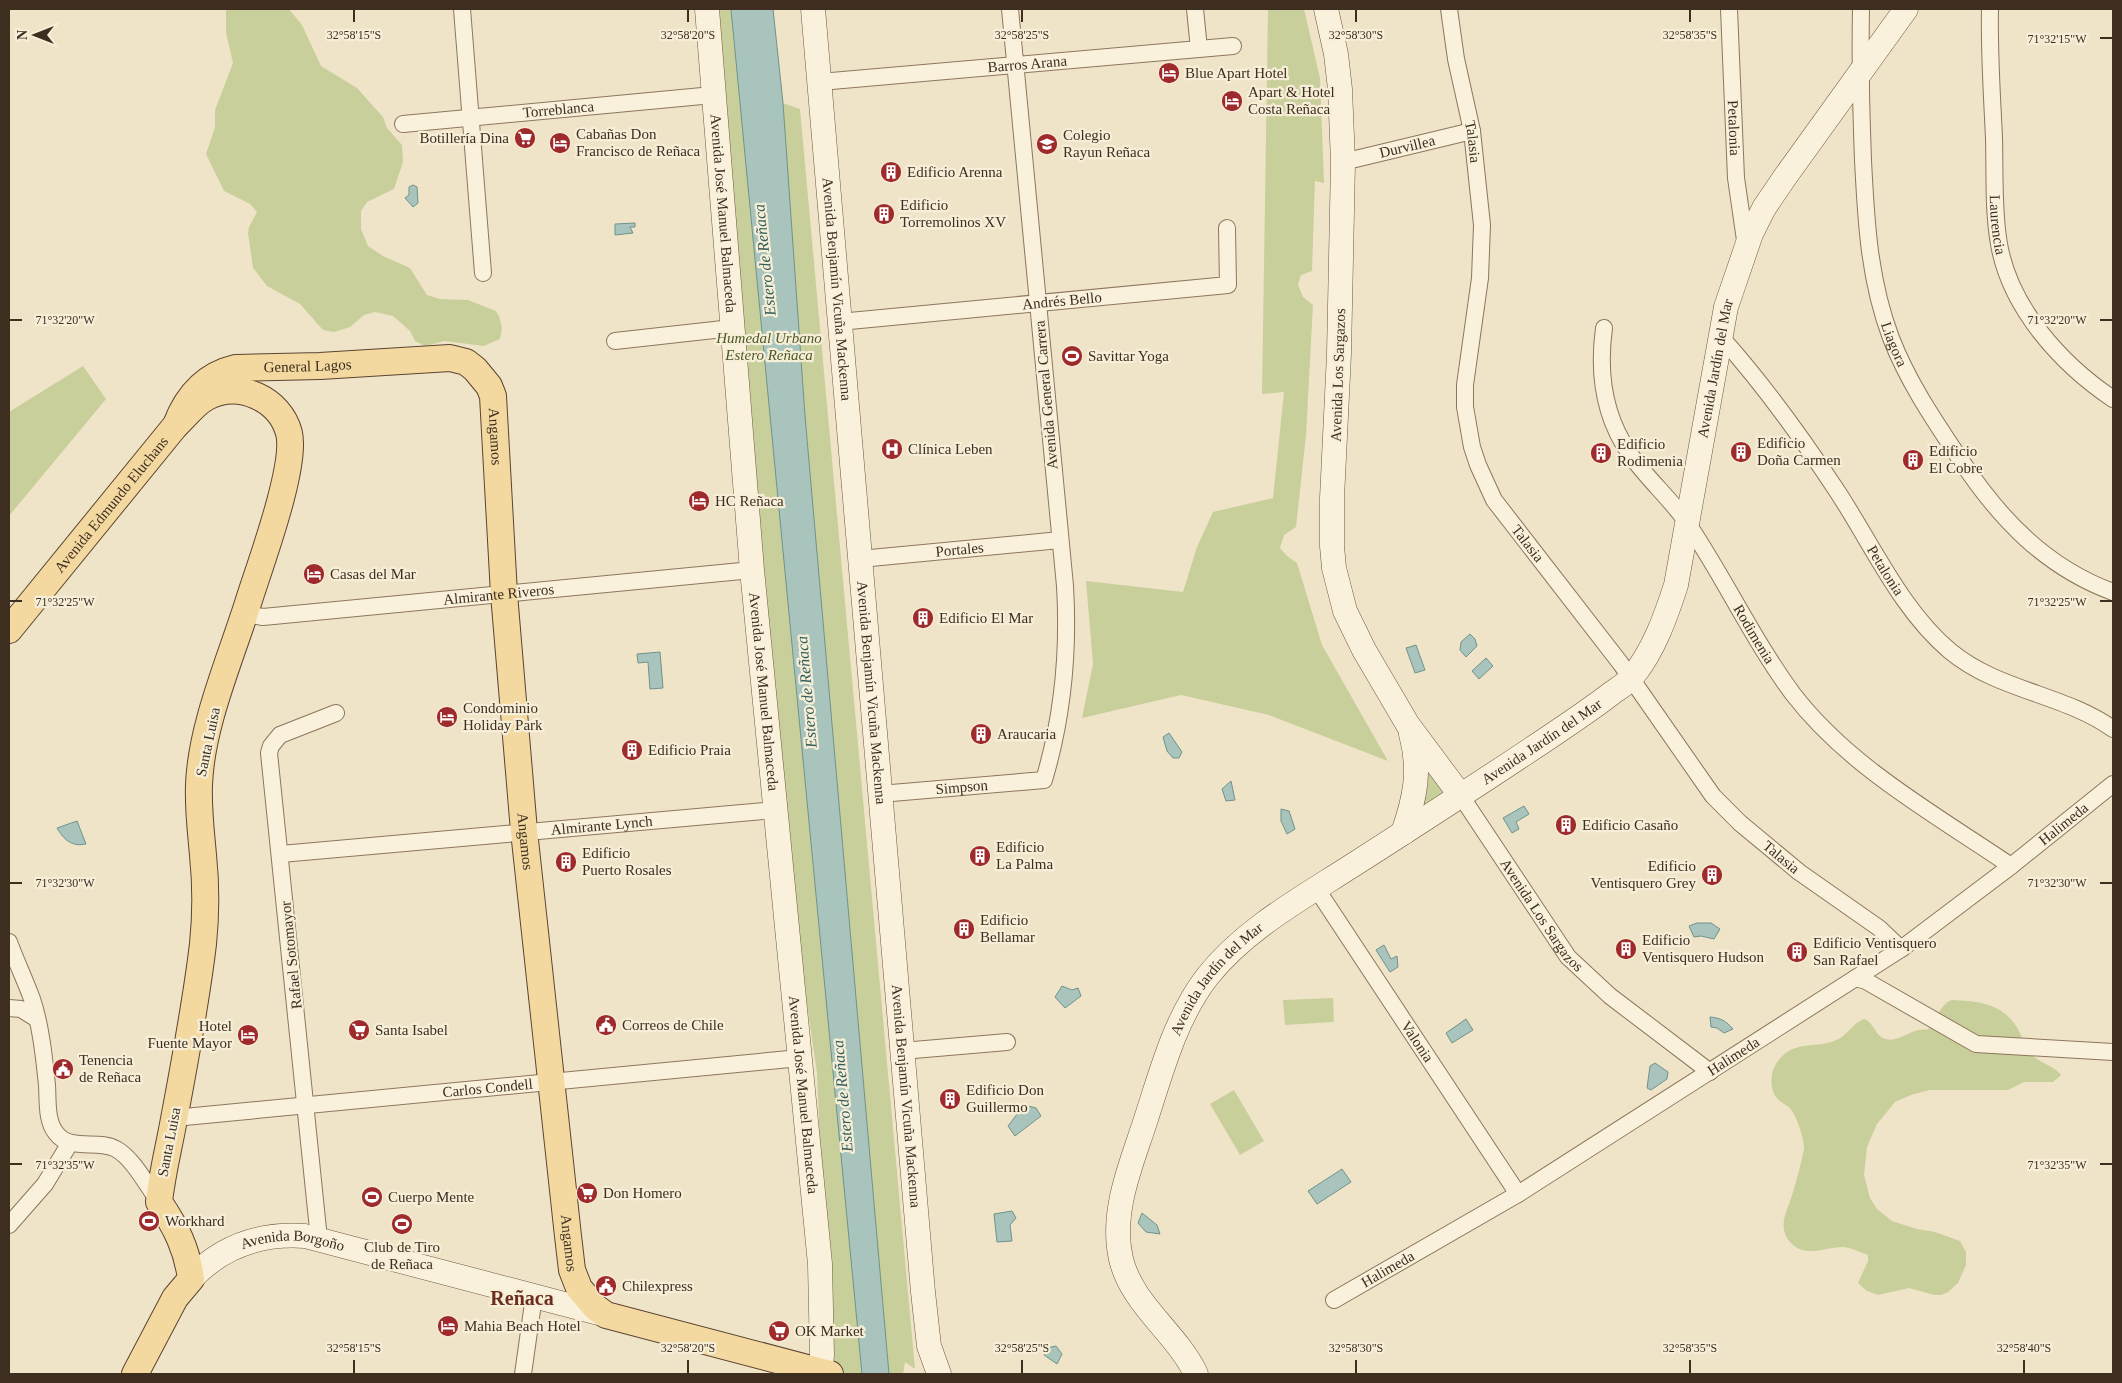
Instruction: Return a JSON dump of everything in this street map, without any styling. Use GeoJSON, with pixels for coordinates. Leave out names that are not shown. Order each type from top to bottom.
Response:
{"type":"FeatureCollection","features":[{"type":"Feature","properties":{"kind":"main road","name":"Avenida José Manuel Balmaceda"},"geometry":{"type":"LineString","coordinates":[[707,9],[752,570],[820,1264],[823,1373]]}},
{"type":"Feature","properties":{"kind":"main road","name":"Avenida Benjamín Vicuña Mackenna"},"geometry":{"type":"LineString","coordinates":[[813,9],[924,1309],[929,1346],[939,1374]]}},
{"type":"Feature","properties":{"kind":"main road","name":"Avenida Los Sargazos"},"geometry":{"type":"LineString","coordinates":[[1326,9],[1338,71],[1343,162],[1339,363],[1332,498],[1333,561],[1339,590],[1354,631],[1408,725],[1461,796]]}},
{"type":"Feature","properties":{"kind":"main road","name":"Avenida Jardín del Mar"},"geometry":{"type":"LineString","coordinates":[[1196,1374],[1173,1338],[1139,1298],[1126,1274],[1120,1254],[1118,1233],[1120,1211],[1127,1178],[1174,1034],[1199,989],[1220,962],[1241,942],[1316,888],[1461,796],[1586,713],[1632,678],[1653,643],[1669,606],[1681,563],[1729,297],[1746,247],[1764,208],[1906,9]]}},
{"type":"Feature","properties":{"kind":"main road","name":"General Lagos"},"geometry":{"type":"LineString","coordinates":[[176,425],[185,407],[205,382],[225,371],[248,367],[320,366],[439,357],[466,362]]}},
{"type":"Feature","properties":{"kind":"main road","name":"Angamos"},"geometry":{"type":"LineString","coordinates":[[466,362],[483,377],[493,396],[504,594],[524,831],[572,1270],[584,1296],[606,1315]]}},
{"type":"Feature","properties":{"kind":"main road"},"geometry":{"type":"LineString","coordinates":[[248,367],[260,396]]}},
{"type":"Feature","properties":{"kind":"main road","name":"Santa Luisa"},"geometry":{"type":"LineString","coordinates":[[159,1202],[203,940],[205,897],[198,803],[201,762],[211,720],[271,530],[291,451],[286,423],[275,408],[260,396],[233,390],[215,393],[199,402],[176,425]]}},
{"type":"Feature","properties":{"kind":"main road","name":"Avenida Edmundo Eluchans"},"geometry":{"type":"LineString","coordinates":[[9,630],[176,425]]}},
{"type":"Feature","properties":{"kind":"main road","name":"Avenida Los Sargazos"},"geometry":{"type":"LineString","coordinates":[[1402,833],[1410,811],[1417,770],[1416,752],[1408,725]]}},
{"type":"Feature","properties":{"kind":"main road"},"geometry":{"type":"LineString","coordinates":[[159,1202],[180,1236],[187,1257],[191,1279]]}},
{"type":"Feature","properties":{"kind":"main road","name":"Avenida Borgoño"},"geometry":{"type":"LineString","coordinates":[[140,1373],[175,1298],[191,1279],[212,1260],[236,1245],[277,1235],[305,1236],[319,1239],[823,1373]]}},
{"type":"Feature","properties":{"kind":"street"},"geometry":{"type":"LineString","coordinates":[[462,9],[483,273]]}},
{"type":"Feature","properties":{"kind":"street","name":"Avenida General Carrera"},"geometry":{"type":"LineString","coordinates":[[1010,9],[1067,615],[1066,673],[1058,728],[1044,780]]}},
{"type":"Feature","properties":{"kind":"street"},"geometry":{"type":"LineString","coordinates":[[1195,9],[1199,49]]}},
{"type":"Feature","properties":{"kind":"street","name":"Talasia"},"geometry":{"type":"LineString","coordinates":[[1448,9],[1456,59],[1472,131],[1479,187],[1482,250],[1465,385],[1465,407],[1472,447],[1494,500],[1632,678],[1713,796],[1740,823],[1799,872],[1879,928],[1901,949]]}},
{"type":"Feature","properties":{"kind":"street","name":"Petalonia"},"geometry":{"type":"LineString","coordinates":[[1729,9],[1736,178],[1746,247]]}},
{"type":"Feature","properties":{"kind":"street","name":"Liagora"},"geometry":{"type":"LineString","coordinates":[[1861,9],[1860,74],[1864,194],[1871,267],[1884,320],[1902,365],[1915,390],[1980,490],[2016,531],[2058,566],[2078,578],[2113,592]]}},
{"type":"Feature","properties":{"kind":"street","name":"Laurencia"},"geometry":{"type":"LineString","coordinates":[[1990,9],[1997,229],[2006,271],[2018,298],[2051,344],[2085,379],[2113,399]]}},
{"type":"Feature","properties":{"kind":"street","name":"Barros Arana"},"geometry":{"type":"LineString","coordinates":[[820,82],[1233,46]]}},
{"type":"Feature","properties":{"kind":"street","name":"Torreblanca"},"geometry":{"type":"LineString","coordinates":[[404,124],[713,95]]}},
{"type":"Feature","properties":{"kind":"street","name":"Durvillea"},"geometry":{"type":"LineString","coordinates":[[1343,162],[1472,131]]}},
{"type":"Feature","properties":{"kind":"street","name":"Andrés Bello"},"geometry":{"type":"LineString","coordinates":[[840,322],[1228,285],[1227,228]]}},
{"type":"Feature","properties":{"kind":"street"},"geometry":{"type":"LineString","coordinates":[[615,341],[732,328]]}},
{"type":"Feature","properties":{"kind":"street","name":"Rodimenia"},"geometry":{"type":"LineString","coordinates":[[1604,328],[1601,346],[1603,382],[1606,400],[1616,428],[1630,455],[1687,523],[1756,641],[1794,695],[1816,720],[1860,760],[1894,787],[2011,866]]}},
{"type":"Feature","properties":{"kind":"street","name":"Petalonia"},"geometry":{"type":"LineString","coordinates":[[1721,337],[1750,369],[1832,484],[1878,561],[1927,628],[1939,641],[1966,663],[1981,672],[2074,708],[2113,729]]}},
{"type":"Feature","properties":{"kind":"street","name":"Portales"},"geometry":{"type":"LineString","coordinates":[[860,559],[1060,540]]}},
{"type":"Feature","properties":{"kind":"street","name":"Almirante Riveros"},"geometry":{"type":"LineString","coordinates":[[245,614],[262,617],[752,570]]}},
{"type":"Feature","properties":{"kind":"street","name":"Rafael Sotomayor"},"geometry":{"type":"LineString","coordinates":[[319,1239],[272,790],[270,753],[271,746],[280,735],[336,713]]}},
{"type":"Feature","properties":{"kind":"street","name":"Simpson"},"geometry":{"type":"LineString","coordinates":[[880,794],[1044,780]]}},
{"type":"Feature","properties":{"kind":"street","name":"Halimeda"},"geometry":{"type":"LineString","coordinates":[[1334,1300],[1518,1194],[1901,949],[2011,866],[2113,784]]}},
{"type":"Feature","properties":{"kind":"street","name":"Avenida Los Sargazos"},"geometry":{"type":"LineString","coordinates":[[1461,796],[1568,957],[1610,996],[1710,1072]]}},
{"type":"Feature","properties":{"kind":"street","name":"Almirante Lynch"},"geometry":{"type":"LineString","coordinates":[[280,854],[775,810]]}},
{"type":"Feature","properties":{"kind":"street","name":"Valonia"},"geometry":{"type":"LineString","coordinates":[[1316,888],[1518,1194]]}},
{"type":"Feature","properties":{"kind":"street"},"geometry":{"type":"LineString","coordinates":[[9,942],[32,1000],[37,1019],[44,1059],[51,1122],[57,1136],[70,1143],[107,1146],[119,1151],[144,1180],[159,1202]]}},
{"type":"Feature","properties":{"kind":"street"},"geometry":{"type":"LineString","coordinates":[[1856,978],[1866,981],[1976,1044],[2113,1052]]}},
{"type":"Feature","properties":{"kind":"street"},"geometry":{"type":"LineString","coordinates":[[9,1008],[27,1012],[37,1019]]}},
{"type":"Feature","properties":{"kind":"street"},"geometry":{"type":"LineString","coordinates":[[902,1051],[1007,1042]]}},
{"type":"Feature","properties":{"kind":"street","name":"Carlos Condell"},"geometry":{"type":"LineString","coordinates":[[174,1118],[800,1058]]}},
{"type":"Feature","properties":{"kind":"street"},"geometry":{"type":"LineString","coordinates":[[9,1226],[45,1184],[70,1143]]}},
{"type":"Feature","properties":{"kind":"street"},"geometry":{"type":"LineString","coordinates":[[524,1374],[534,1296]]}},
{"type":"Feature","properties":{"kind":"green space"},"geometry":{"type":"Polygon","coordinates":[[[226,9],[289,9],[302,25],[321,66],[357,88],[383,117],[387,128],[402,145],[403,162],[394,189],[367,202],[361,211],[361,229],[368,246],[383,256],[410,268],[427,295],[440,299],[468,300],[496,311],[502,328],[500,339],[484,346],[444,341],[425,346],[415,341],[410,331],[393,316],[375,312],[364,315],[350,327],[334,332],[323,330],[300,304],[267,286],[253,268],[248,233],[257,212],[250,204],[224,191],[206,154],[215,127],[215,110],[233,63],[226,33],[226,9]]]}},
{"type":"Feature","properties":{"kind":"green space","name":"Humedal Urbano Estero Reñaca"},"geometry":{"type":"Polygon","coordinates":[[[709,9],[769,9],[785,126],[783,103],[800,109],[915,1369],[905,1362],[903,1374],[834,1374],[834,1341],[823,1220],[817,1073],[800,957],[709,9]]]}},
{"type":"Feature","properties":{"kind":"green space"},"geometry":{"type":"Polygon","coordinates":[[[1268,9],[1304,9],[1320,78],[1324,183],[1315,181],[1312,271],[1301,275],[1298,285],[1303,297],[1313,305],[1306,435],[1296,527],[1284,535],[1280,548],[1297,563],[1322,645],[1388,761],[1269,715],[1181,695],[1082,718],[1093,664],[1086,581],[1183,592],[1197,547],[1213,512],[1273,498],[1284,392],[1262,394],[1268,9]]]}},
{"type":"Feature","properties":{"kind":"green space"},"geometry":{"type":"Polygon","coordinates":[[[83,366],[106,399],[9,516],[9,412],[83,366]]]}},
{"type":"Feature","properties":{"kind":"green space"},"geometry":{"type":"Polygon","coordinates":[[[1430,771],[1448,793],[1424,807],[1420,799],[1422,778],[1430,771]]]}},
{"type":"Feature","properties":{"kind":"green space"},"geometry":{"type":"Polygon","coordinates":[[[1333,998],[1334,1022],[1285,1025],[1283,1000],[1333,998]]]}},
{"type":"Feature","properties":{"kind":"green space"},"geometry":{"type":"Polygon","coordinates":[[[1952,1000],[1982,1003],[2007,1015],[2019,1031],[2032,1055],[2055,1069],[2061,1075],[2053,1082],[2024,1082],[2008,1090],[1930,1090],[1895,1102],[1877,1124],[1867,1147],[1864,1175],[1870,1198],[1877,1209],[1892,1221],[1917,1229],[1935,1232],[1960,1241],[1966,1252],[1966,1265],[1958,1283],[1948,1292],[1941,1295],[1909,1288],[1878,1295],[1867,1291],[1858,1283],[1868,1261],[1868,1255],[1843,1247],[1817,1251],[1804,1250],[1792,1244],[1787,1238],[1784,1220],[1804,1147],[1800,1128],[1794,1115],[1789,1107],[1775,1096],[1771,1082],[1773,1072],[1782,1056],[1789,1051],[1803,1046],[1839,1039],[1864,1019],[1871,1024],[1879,1036],[1891,1040],[1916,1031],[1927,1030],[1941,1009],[1947,1002],[1952,1000]]]}},
{"type":"Feature","properties":{"kind":"green space"},"geometry":{"type":"Polygon","coordinates":[[[1234,1090],[1264,1141],[1240,1155],[1210,1104],[1234,1090]]]}},
{"type":"Feature","properties":{"kind":"water","name":"Estero de Reñaca"},"geometry":{"type":"Polygon","coordinates":[[[731,9],[773,9],[783,103],[805,416],[889,1374],[862,1374],[731,9]]]}},
{"type":"Feature","properties":{"kind":"water"},"geometry":{"type":"Polygon","coordinates":[[[413,185],[417,187],[418,203],[413,207],[405,198],[409,195],[409,187],[413,185]]]}},
{"type":"Feature","properties":{"kind":"water"},"geometry":{"type":"Polygon","coordinates":[[[635,223],[635,227],[630,227],[633,233],[615,235],[615,224],[635,223]]]}},
{"type":"Feature","properties":{"kind":"water"},"geometry":{"type":"Polygon","coordinates":[[[1470,634],[1475,639],[1477,646],[1466,657],[1460,650],[1461,642],[1470,634]]]}},
{"type":"Feature","properties":{"kind":"water"},"geometry":{"type":"Polygon","coordinates":[[[1416,645],[1425,670],[1415,673],[1406,648],[1416,645]]]}},
{"type":"Feature","properties":{"kind":"water"},"geometry":{"type":"Polygon","coordinates":[[[660,652],[663,688],[650,689],[648,662],[638,663],[637,654],[660,652]]]}},
{"type":"Feature","properties":{"kind":"water"},"geometry":{"type":"Polygon","coordinates":[[[1486,658],[1493,666],[1479,679],[1472,671],[1486,658]]]}},
{"type":"Feature","properties":{"kind":"water"},"geometry":{"type":"Polygon","coordinates":[[[1169,733],[1182,752],[1179,758],[1173,758],[1167,751],[1163,737],[1169,733]]]}},
{"type":"Feature","properties":{"kind":"water"},"geometry":{"type":"Polygon","coordinates":[[[1231,781],[1235,800],[1226,801],[1222,789],[1231,781]]]}},
{"type":"Feature","properties":{"kind":"water"},"geometry":{"type":"Polygon","coordinates":[[[1524,806],[1529,814],[1516,822],[1519,829],[1512,833],[1503,818],[1524,806]]]}},
{"type":"Feature","properties":{"kind":"water"},"geometry":{"type":"Polygon","coordinates":[[[1281,809],[1289,811],[1295,829],[1287,834],[1281,821],[1281,809]]]}},
{"type":"Feature","properties":{"kind":"water"},"geometry":{"type":"Polygon","coordinates":[[[77,821],[86,844],[81,845],[69,842],[57,828],[77,821]]]}},
{"type":"Feature","properties":{"kind":"water"},"geometry":{"type":"Polygon","coordinates":[[[1697,923],[1711,923],[1720,929],[1714,939],[1701,936],[1694,937],[1689,926],[1697,923]]]}},
{"type":"Feature","properties":{"kind":"water"},"geometry":{"type":"Polygon","coordinates":[[[1384,945],[1391,959],[1397,956],[1398,967],[1390,972],[1376,950],[1384,945]]]}},
{"type":"Feature","properties":{"kind":"water"},"geometry":{"type":"Polygon","coordinates":[[[1062,986],[1072,990],[1078,988],[1081,996],[1065,1008],[1055,997],[1062,986]]]}},
{"type":"Feature","properties":{"kind":"water"},"geometry":{"type":"Polygon","coordinates":[[[1710,1017],[1723,1020],[1733,1029],[1724,1033],[1717,1028],[1711,1027],[1710,1017]]]}},
{"type":"Feature","properties":{"kind":"water"},"geometry":{"type":"Polygon","coordinates":[[[1466,1019],[1473,1030],[1452,1043],[1446,1033],[1466,1019]]]}},
{"type":"Feature","properties":{"kind":"water"},"geometry":{"type":"Polygon","coordinates":[[[1655,1063],[1668,1072],[1667,1079],[1651,1090],[1647,1088],[1650,1066],[1655,1063]]]}},
{"type":"Feature","properties":{"kind":"water"},"geometry":{"type":"Polygon","coordinates":[[[1024,1105],[1036,1108],[1041,1116],[1015,1136],[1008,1126],[1024,1105]]]}},
{"type":"Feature","properties":{"kind":"water"},"geometry":{"type":"Polygon","coordinates":[[[1342,1169],[1351,1182],[1317,1204],[1308,1191],[1342,1169]]]}},
{"type":"Feature","properties":{"kind":"water"},"geometry":{"type":"Polygon","coordinates":[[[1012,1211],[1016,1218],[1010,1225],[1012,1241],[997,1242],[994,1214],[1012,1211]]]}},
{"type":"Feature","properties":{"kind":"water"},"geometry":{"type":"Polygon","coordinates":[[[1142,1213],[1157,1225],[1160,1234],[1146,1232],[1138,1223],[1142,1213]]]}},
{"type":"Feature","properties":{"kind":"water"},"geometry":{"type":"Polygon","coordinates":[[[1056,1346],[1062,1354],[1057,1364],[1044,1355],[1047,1348],[1056,1346]]]}},
{"type":"Feature","properties":{"kind":"place","name":"Blue Apart Hotel"},"geometry":{"type":"Point","coordinates":[1169,73]}},
{"type":"Feature","properties":{"kind":"place","name":"Apart & Hotel Costa Reñaca"},"geometry":{"type":"Point","coordinates":[1232,101]}},
{"type":"Feature","properties":{"kind":"place","name":"Botillería Dina"},"geometry":{"type":"Point","coordinates":[525,138]}},
{"type":"Feature","properties":{"kind":"place","name":"Cabañas Don Francisco de Reñaca"},"geometry":{"type":"Point","coordinates":[560,143]}},
{"type":"Feature","properties":{"kind":"place","name":"Colegio Rayun Reñaca"},"geometry":{"type":"Point","coordinates":[1047,144]}},
{"type":"Feature","properties":{"kind":"place","name":"Edificio Arenna"},"geometry":{"type":"Point","coordinates":[891,172]}},
{"type":"Feature","properties":{"kind":"place","name":"Edificio Torremolinos XV"},"geometry":{"type":"Point","coordinates":[884,214]}},
{"type":"Feature","properties":{"kind":"place","name":"Savittar Yoga"},"geometry":{"type":"Point","coordinates":[1072,356]}},
{"type":"Feature","properties":{"kind":"place","name":"Clínica Leben"},"geometry":{"type":"Point","coordinates":[892,449]}},
{"type":"Feature","properties":{"kind":"place","name":"Edificio Doña Carmen"},"geometry":{"type":"Point","coordinates":[1741,452]}},
{"type":"Feature","properties":{"kind":"place","name":"Edificio Rodimenia"},"geometry":{"type":"Point","coordinates":[1601,453]}},
{"type":"Feature","properties":{"kind":"place","name":"Edificio El Cobre"},"geometry":{"type":"Point","coordinates":[1913,460]}},
{"type":"Feature","properties":{"kind":"place","name":"HC Reñaca"},"geometry":{"type":"Point","coordinates":[699,501]}},
{"type":"Feature","properties":{"kind":"place","name":"Casas del Mar"},"geometry":{"type":"Point","coordinates":[314,574]}},
{"type":"Feature","properties":{"kind":"place","name":"Edificio El Mar"},"geometry":{"type":"Point","coordinates":[923,618]}},
{"type":"Feature","properties":{"kind":"place","name":"Condominio Holiday Park"},"geometry":{"type":"Point","coordinates":[447,717]}},
{"type":"Feature","properties":{"kind":"place","name":"Araucaria"},"geometry":{"type":"Point","coordinates":[981,734]}},
{"type":"Feature","properties":{"kind":"place","name":"Edificio Praia"},"geometry":{"type":"Point","coordinates":[632,750]}},
{"type":"Feature","properties":{"kind":"place","name":"Edificio Casaño"},"geometry":{"type":"Point","coordinates":[1566,825]}},
{"type":"Feature","properties":{"kind":"place","name":"Edificio La Palma"},"geometry":{"type":"Point","coordinates":[980,856]}},
{"type":"Feature","properties":{"kind":"place","name":"Edificio Puerto Rosales"},"geometry":{"type":"Point","coordinates":[566,862]}},
{"type":"Feature","properties":{"kind":"place","name":"Edificio Ventisquero Grey"},"geometry":{"type":"Point","coordinates":[1712,875]}},
{"type":"Feature","properties":{"kind":"place","name":"Edificio Bellamar"},"geometry":{"type":"Point","coordinates":[964,929]}},
{"type":"Feature","properties":{"kind":"place","name":"Edificio Ventisquero Hudson"},"geometry":{"type":"Point","coordinates":[1626,949]}},
{"type":"Feature","properties":{"kind":"place","name":"Edificio Ventisquero San Rafael"},"geometry":{"type":"Point","coordinates":[1797,952]}},
{"type":"Feature","properties":{"kind":"place","name":"Correos de Chile"},"geometry":{"type":"Point","coordinates":[606,1025]}},
{"type":"Feature","properties":{"kind":"place","name":"Santa Isabel"},"geometry":{"type":"Point","coordinates":[359,1030]}},
{"type":"Feature","properties":{"kind":"place","name":"Hotel Fuente Mayor"},"geometry":{"type":"Point","coordinates":[248,1035]}},
{"type":"Feature","properties":{"kind":"place","name":"Tenencia de Reñaca"},"geometry":{"type":"Point","coordinates":[63,1069]}},
{"type":"Feature","properties":{"kind":"place","name":"Edificio Don Guillermo"},"geometry":{"type":"Point","coordinates":[950,1099]}},
{"type":"Feature","properties":{"kind":"place","name":"Don Homero"},"geometry":{"type":"Point","coordinates":[587,1193]}},
{"type":"Feature","properties":{"kind":"place","name":"Cuerpo Mente"},"geometry":{"type":"Point","coordinates":[372,1197]}},
{"type":"Feature","properties":{"kind":"place","name":"Workhard"},"geometry":{"type":"Point","coordinates":[149,1221]}},
{"type":"Feature","properties":{"kind":"place","name":"Club de Tiro de Reñaca"},"geometry":{"type":"Point","coordinates":[402,1224]}},
{"type":"Feature","properties":{"kind":"place","name":"Chilexpress"},"geometry":{"type":"Point","coordinates":[606,1286]}},
{"type":"Feature","properties":{"kind":"place","name":"Mahia Beach Hotel"},"geometry":{"type":"Point","coordinates":[448,1326]}},
{"type":"Feature","properties":{"kind":"place","name":"OK Market"},"geometry":{"type":"Point","coordinates":[779,1331]}},
{"type":"Feature","properties":{"kind":"district","name":"Reñaca"},"geometry":{"type":"Point","coordinates":[522,1298]}}]}
